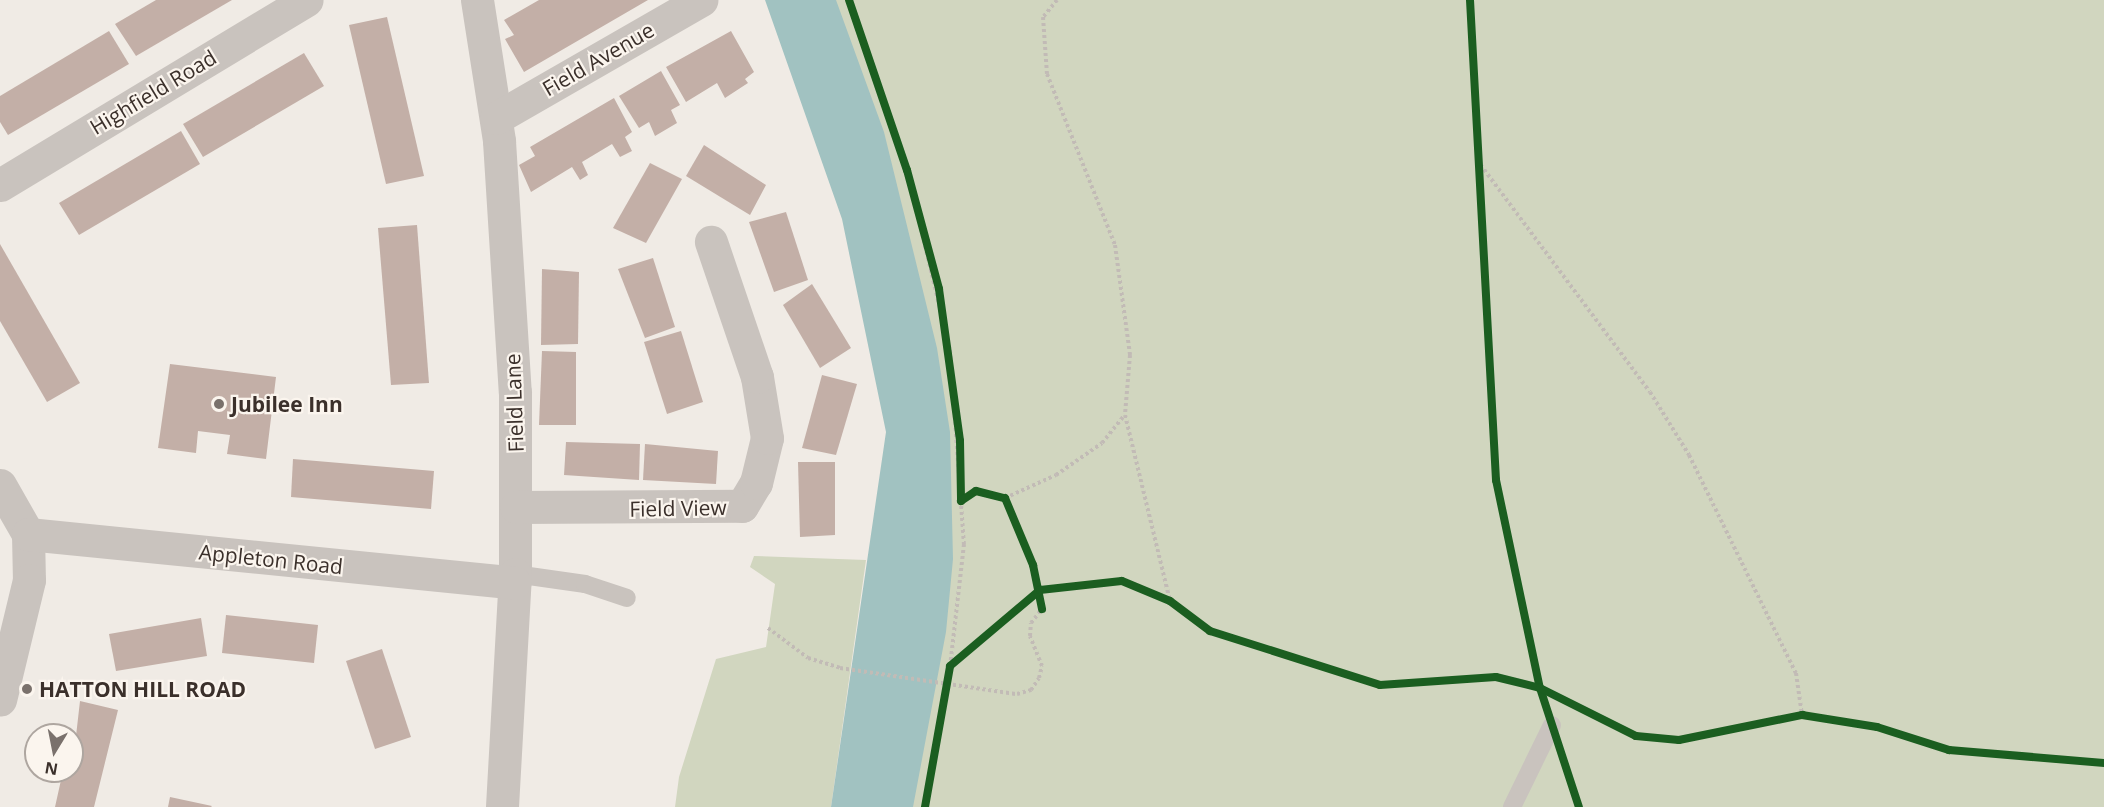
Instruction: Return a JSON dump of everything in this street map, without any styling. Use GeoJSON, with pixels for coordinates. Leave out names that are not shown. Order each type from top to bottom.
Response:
{"type":"FeatureCollection","features":[{"type":"Feature","properties":{"kind":"street","name":"Highfield Road"},"geometry":{"type":"LineString","coordinates":[[0,185],[307,0]]}},
{"type":"Feature","properties":{"kind":"street","name":"Field Lane"},"geometry":{"type":"LineString","coordinates":[[477,0],[496,118],[515,392],[515,578],[502,807]]}},
{"type":"Feature","properties":{"kind":"street","name":"Field Avenue"},"geometry":{"type":"LineString","coordinates":[[496,118],[701,0]]}},
{"type":"Feature","properties":{"kind":"street","name":"Field View"},"geometry":{"type":"LineString","coordinates":[[516,507],[742,506],[756,483],[767,438],[758,377],[711,242]]}},
{"type":"Feature","properties":{"kind":"street"},"geometry":{"type":"LineString","coordinates":[[0,485],[28,534],[29,580],[0,700]]}},
{"type":"Feature","properties":{"kind":"street","name":"Appleton Road"},"geometry":{"type":"LineString","coordinates":[[28,534],[515,578]]}},
{"type":"Feature","properties":{"kind":"lane"},"geometry":{"type":"LineString","coordinates":[[515,578],[585,584],[627,598]]}},
{"type":"Feature","properties":{"kind":"lane"},"geometry":{"type":"LineString","coordinates":[[1512,807],[1552,725]]}},
{"type":"Feature","properties":{"kind":"path"},"geometry":{"type":"LineString","coordinates":[[849,0],[907,170],[939,289],[960,441],[965,498],[964,544],[946,689]]}},
{"type":"Feature","properties":{"kind":"path"},"geometry":{"type":"LineString","coordinates":[[1057,0],[1043,17],[1047,74],[1115,245],[1130,355],[1125,415],[1170,601]]}},
{"type":"Feature","properties":{"kind":"path"},"geometry":{"type":"LineString","coordinates":[[1477,148],[1479,183]]}},
{"type":"Feature","properties":{"kind":"path"},"geometry":{"type":"LineString","coordinates":[[1477,160],[1650,392],[1689,455],[1796,673],[1803,715]]}},
{"type":"Feature","properties":{"kind":"path"},"geometry":{"type":"LineString","coordinates":[[996,496],[1005,498],[1093,449],[1125,415]]}},
{"type":"Feature","properties":{"kind":"path"},"geometry":{"type":"LineString","coordinates":[[1005,498],[1009,507]]}},
{"type":"Feature","properties":{"kind":"path"},"geometry":{"type":"LineString","coordinates":[[1161,597],[1178,607]]}},
{"type":"Feature","properties":{"kind":"path"},"geometry":{"type":"LineString","coordinates":[[768,628],[808,658],[840,668],[1017,694],[1031,690],[1039,678],[1042,666],[1030,636],[1042,609],[1041,600]]}},
{"type":"Feature","properties":{"kind":"path"},"geometry":{"type":"LineString","coordinates":[[950,666],[959,658]]}},
{"type":"Feature","properties":{"kind":"path"},"geometry":{"type":"LineString","coordinates":[[1791,717],[1803,715],[1813,717]]}},
{"type":"Feature","properties":{"kind":"green space"},"geometry":{"type":"Polygon","coordinates":[[[802,0],[2104,0],[2104,807],[872,807],[921,478],[802,0]]]}},
{"type":"Feature","properties":{"kind":"green space"},"geometry":{"type":"Polygon","coordinates":[[[754,556],[866,560],[831,807],[675,807],[679,777],[716,659],[766,647],[775,584],[750,567],[754,556]]]}},
{"type":"Feature","properties":{"kind":"water"},"geometry":{"type":"Polygon","coordinates":[[[765,0],[836,0],[884,132],[937,348],[950,432],[953,559],[946,632],[913,807],[831,807],[886,432],[842,219],[765,0]]]}},
{"type":"Feature","properties":{"kind":"building"},"geometry":{"type":"Polygon","coordinates":[[[156,0],[232,0],[136,56],[115,24],[156,0]]]}},
{"type":"Feature","properties":{"kind":"building"},"geometry":{"type":"Polygon","coordinates":[[[539,0],[648,0],[524,72],[505,39],[514,35],[504,20],[539,0]]]}},
{"type":"Feature","properties":{"kind":"building"},"geometry":{"type":"Polygon","coordinates":[[[387,17],[424,176],[386,184],[349,25],[387,17]]]}},
{"type":"Feature","properties":{"kind":"building"},"geometry":{"type":"Polygon","coordinates":[[[109,31],[129,64],[8,135],[0,122],[0,96],[109,31]]]}},
{"type":"Feature","properties":{"kind":"building"},"geometry":{"type":"Polygon","coordinates":[[[731,31],[754,72],[745,79],[748,83],[725,98],[717,83],[686,102],[666,67],[731,31]]]}},
{"type":"Feature","properties":{"kind":"building"},"geometry":{"type":"Polygon","coordinates":[[[304,53],[324,86],[203,157],[183,124],[304,53]]]}},
{"type":"Feature","properties":{"kind":"building"},"geometry":{"type":"Polygon","coordinates":[[[661,71],[680,105],[671,110],[677,123],[655,136],[649,122],[639,128],[619,96],[661,71]]]}},
{"type":"Feature","properties":{"kind":"building"},"geometry":{"type":"Polygon","coordinates":[[[614,98],[632,132],[625,137],[632,151],[620,157],[612,144],[582,162],[588,175],[580,180],[572,167],[531,192],[519,165],[535,156],[530,147],[614,98]]]}},
{"type":"Feature","properties":{"kind":"building"},"geometry":{"type":"Polygon","coordinates":[[[181,131],[200,164],[79,235],[59,203],[181,131]]]}},
{"type":"Feature","properties":{"kind":"building"},"geometry":{"type":"Polygon","coordinates":[[[704,145],[766,185],[750,215],[686,176],[704,145]]]}},
{"type":"Feature","properties":{"kind":"building"},"geometry":{"type":"Polygon","coordinates":[[[650,163],[682,179],[646,243],[613,228],[650,163]]]}},
{"type":"Feature","properties":{"kind":"building"},"geometry":{"type":"Polygon","coordinates":[[[786,212],[808,280],[774,292],[749,222],[786,212]]]}},
{"type":"Feature","properties":{"kind":"building"},"geometry":{"type":"Polygon","coordinates":[[[417,225],[429,383],[391,385],[378,228],[417,225]]]}},
{"type":"Feature","properties":{"kind":"building"},"geometry":{"type":"Polygon","coordinates":[[[0,244],[80,383],[47,402],[0,321],[0,244]]]}},
{"type":"Feature","properties":{"kind":"building"},"geometry":{"type":"Polygon","coordinates":[[[653,258],[675,327],[645,338],[618,269],[653,258]]]}},
{"type":"Feature","properties":{"kind":"building"},"geometry":{"type":"Polygon","coordinates":[[[542,269],[579,272],[578,344],[541,345],[542,269]]]}},
{"type":"Feature","properties":{"kind":"building"},"geometry":{"type":"Polygon","coordinates":[[[812,284],[851,348],[820,368],[783,305],[812,284]]]}},
{"type":"Feature","properties":{"kind":"building"},"geometry":{"type":"Polygon","coordinates":[[[681,331],[703,402],[667,414],[644,342],[681,331]]]}},
{"type":"Feature","properties":{"kind":"building"},"geometry":{"type":"Polygon","coordinates":[[[542,351],[576,352],[576,425],[539,425],[542,351]]]}},
{"type":"Feature","properties":{"kind":"building","name":"Jubilee Inn"},"geometry":{"type":"Polygon","coordinates":[[[170,364],[276,377],[266,459],[227,454],[230,435],[198,431],[196,453],[158,448],[170,364]]]}},
{"type":"Feature","properties":{"kind":"building"},"geometry":{"type":"Polygon","coordinates":[[[822,375],[857,384],[836,455],[802,448],[822,375]]]}},
{"type":"Feature","properties":{"kind":"building"},"geometry":{"type":"Polygon","coordinates":[[[566,442],[640,444],[639,480],[564,475],[566,442]]]}},
{"type":"Feature","properties":{"kind":"building"},"geometry":{"type":"Polygon","coordinates":[[[645,444],[718,451],[716,484],[643,480],[645,444]]]}},
{"type":"Feature","properties":{"kind":"building"},"geometry":{"type":"Polygon","coordinates":[[[293,459],[434,471],[431,509],[291,497],[293,459]]]}},
{"type":"Feature","properties":{"kind":"building"},"geometry":{"type":"Polygon","coordinates":[[[798,462],[835,462],[835,535],[800,537],[798,462]]]}},
{"type":"Feature","properties":{"kind":"building"},"geometry":{"type":"Polygon","coordinates":[[[226,615],[318,625],[314,663],[222,653],[226,615]]]}},
{"type":"Feature","properties":{"kind":"building"},"geometry":{"type":"Polygon","coordinates":[[[201,618],[207,656],[116,671],[109,634],[201,618]]]}},
{"type":"Feature","properties":{"kind":"building"},"geometry":{"type":"Polygon","coordinates":[[[382,649],[411,737],[375,749],[346,661],[382,649]]]}},
{"type":"Feature","properties":{"kind":"building"},"geometry":{"type":"Polygon","coordinates":[[[80,701],[118,710],[94,807],[55,807],[60,783],[84,783],[84,723],[77,723],[80,701]]]}},
{"type":"Feature","properties":{"kind":"building"},"geometry":{"type":"Polygon","coordinates":[[[170,797],[212,806],[168,807],[170,797]]]}},
{"type":"Feature","properties":{"kind":"cycle path"},"geometry":{"type":"LineString","coordinates":[[849,0],[907,170],[939,289],[960,441],[961,501]]}},
{"type":"Feature","properties":{"kind":"cycle path"},"geometry":{"type":"LineString","coordinates":[[1470,0],[1496,480],[1540,688],[1579,807]]}},
{"type":"Feature","properties":{"kind":"cycle path"},"geometry":{"type":"LineString","coordinates":[[961,501],[976,491],[1005,498],[1033,565],[1042,609]]}},
{"type":"Feature","properties":{"kind":"cycle path"},"geometry":{"type":"LineString","coordinates":[[925,807],[950,666],[1040,590],[1122,581],[1170,601],[1210,631],[1380,685],[1496,677],[1540,688],[1636,736],[1679,740],[1802,715],[1877,727],[1949,750],[2104,763]]}},
{"type":"Feature","properties":{"kind":"place","name":"Jubilee Inn"},"geometry":{"type":"Point","coordinates":[219,404]}},
{"type":"Feature","properties":{"kind":"place","name":"HATTON HILL ROAD"},"geometry":{"type":"Point","coordinates":[27,689]}}]}
